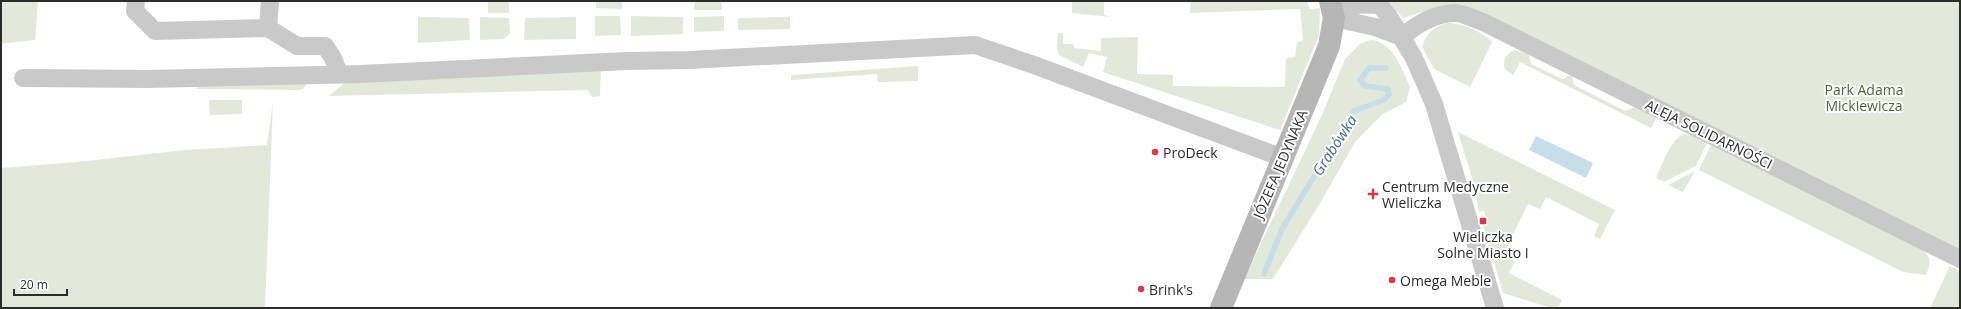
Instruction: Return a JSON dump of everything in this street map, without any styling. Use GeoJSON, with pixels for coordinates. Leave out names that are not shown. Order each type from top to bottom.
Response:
{"type":"FeatureCollection","features":[{"type":"Feature","properties":{"kind":"street"},"geometry":{"type":"LineString","coordinates":[[136,1],[135,11],[155,31],[268,28],[297,46],[325,46],[333,58],[339,74]]}},
{"type":"Feature","properties":{"kind":"street"},"geometry":{"type":"LineString","coordinates":[[268,28],[270,1]]}},
{"type":"Feature","properties":{"kind":"street"},"geometry":{"type":"LineString","coordinates":[[1332,9],[1344,8],[1352,5],[1378,3],[1414,58],[1434,104],[1495,308]]}},
{"type":"Feature","properties":{"kind":"street"},"geometry":{"type":"LineString","coordinates":[[1332,9],[1402,38]]}},
{"type":"Feature","properties":{"kind":"street","name":"JÓZEFA JEDYNAKA"},"geometry":{"type":"LineString","coordinates":[[1221,308],[1236,268],[1329,46],[1332,9]]}},
{"type":"Feature","properties":{"kind":"street","name":"ALEJA SOLIDARNOŚCI"},"geometry":{"type":"LineString","coordinates":[[1402,38],[1413,28],[1432,17],[1457,13],[1483,22],[1960,259]]}},
{"type":"Feature","properties":{"kind":"street"},"geometry":{"type":"LineString","coordinates":[[23,78],[148,80],[339,74],[478,69],[627,61],[689,60],[975,45],[1034,65],[1283,158]]}},
{"type":"Feature","properties":{"kind":"green space"},"geometry":{"type":"Polygon","coordinates":[[[1,1],[38,1],[35,40],[1,44],[1,1]]]}},
{"type":"Feature","properties":{"kind":"green space"},"geometry":{"type":"Polygon","coordinates":[[[488,1],[509,1],[509,13],[488,13],[488,1]]]}},
{"type":"Feature","properties":{"kind":"green space"},"geometry":{"type":"Polygon","coordinates":[[[596,1],[622,1],[622,9],[596,8],[596,1]]]}},
{"type":"Feature","properties":{"kind":"green space"},"geometry":{"type":"Polygon","coordinates":[[[695,1],[721,1],[722,10],[694,10],[695,1]]]}},
{"type":"Feature","properties":{"kind":"green space"},"geometry":{"type":"Polygon","coordinates":[[[1072,1],[1104,1],[1104,15],[1111,17],[1072,13],[1072,1]]]}},
{"type":"Feature","properties":{"kind":"green space"},"geometry":{"type":"Polygon","coordinates":[[[1191,1],[1307,1],[1310,9],[1320,8],[1319,35],[1280,130],[1103,72],[1107,57],[1089,53],[1083,67],[1059,55],[1057,46],[1058,33],[1063,33],[1063,44],[1073,44],[1074,48],[1101,51],[1101,38],[1138,37],[1137,74],[1173,75],[1173,86],[1285,87],[1286,58],[1295,57],[1297,42],[1303,41],[1300,9],[1190,13],[1191,1]]]}},
{"type":"Feature","properties":{"kind":"green space","name":"Park Adama Mickiewicza"},"geometry":{"type":"Polygon","coordinates":[[[1388,1],[1960,1],[1960,252],[1486,15],[1461,4],[1438,7],[1403,18],[1388,1]]]}},
{"type":"Feature","properties":{"kind":"green space"},"geometry":{"type":"Polygon","coordinates":[[[595,16],[620,16],[621,35],[595,36],[595,16]]]}},
{"type":"Feature","properties":{"kind":"green space"},"geometry":{"type":"Polygon","coordinates":[[[631,16],[683,17],[683,34],[631,36],[631,16]]]}},
{"type":"Feature","properties":{"kind":"green space"},"geometry":{"type":"Polygon","coordinates":[[[724,16],[724,31],[694,32],[694,17],[724,16]]]}},
{"type":"Feature","properties":{"kind":"green space"},"geometry":{"type":"Polygon","coordinates":[[[418,17],[469,18],[470,40],[418,43],[418,17]]]}},
{"type":"Feature","properties":{"kind":"green space"},"geometry":{"type":"Polygon","coordinates":[[[480,17],[509,18],[510,33],[504,39],[480,40],[480,17]]]}},
{"type":"Feature","properties":{"kind":"green space"},"geometry":{"type":"Polygon","coordinates":[[[576,17],[576,39],[524,40],[525,18],[576,17]]]}},
{"type":"Feature","properties":{"kind":"green space"},"geometry":{"type":"Polygon","coordinates":[[[790,17],[790,29],[738,30],[738,18],[790,17]]]}},
{"type":"Feature","properties":{"kind":"green space"},"geometry":{"type":"Polygon","coordinates":[[[1454,23],[1472,29],[1492,42],[1470,87],[1434,69],[1422,47],[1431,31],[1443,24],[1454,23]]]}},
{"type":"Feature","properties":{"kind":"green space"},"geometry":{"type":"Polygon","coordinates":[[[1370,40],[1378,41],[1385,45],[1396,57],[1410,87],[1406,102],[1383,114],[1355,142],[1322,200],[1273,279],[1244,279],[1321,117],[1345,59],[1360,44],[1370,40]]]}},
{"type":"Feature","properties":{"kind":"green space"},"geometry":{"type":"Polygon","coordinates":[[[1514,50],[1529,54],[1531,64],[1562,79],[1572,75],[1574,85],[1625,111],[1636,107],[1657,117],[1651,128],[1520,62],[1513,75],[1504,68],[1504,65],[1507,55],[1514,50]]]}},
{"type":"Feature","properties":{"kind":"green space"},"geometry":{"type":"Polygon","coordinates":[[[918,66],[918,81],[878,82],[877,74],[791,80],[791,75],[918,66]]]}},
{"type":"Feature","properties":{"kind":"green space"},"geometry":{"type":"Polygon","coordinates":[[[601,69],[600,96],[592,97],[588,90],[329,96],[349,79],[601,69]]]}},
{"type":"Feature","properties":{"kind":"green space"},"geometry":{"type":"Polygon","coordinates":[[[305,83],[306,85],[303,89],[299,90],[196,89],[199,86],[305,83]]]}},
{"type":"Feature","properties":{"kind":"green space"},"geometry":{"type":"Polygon","coordinates":[[[209,100],[242,100],[242,114],[210,115],[209,100]]]}},
{"type":"Feature","properties":{"kind":"green space"},"geometry":{"type":"Polygon","coordinates":[[[273,101],[265,308],[1,308],[1,168],[77,162],[185,150],[267,145],[273,101]]]}},
{"type":"Feature","properties":{"kind":"green space"},"geometry":{"type":"Polygon","coordinates":[[[1458,132],[1615,210],[1600,239],[1594,236],[1599,224],[1546,197],[1540,209],[1528,204],[1503,255],[1515,261],[1509,273],[1562,300],[1558,308],[1551,308],[1503,293],[1483,225],[1488,223],[1484,211],[1479,212],[1472,178],[1458,132]]]}},
{"type":"Feature","properties":{"kind":"green space"},"geometry":{"type":"Polygon","coordinates":[[[1684,134],[1692,135],[1707,143],[1696,166],[1664,182],[1656,178],[1670,147],[1679,137],[1684,134]]]}},
{"type":"Feature","properties":{"kind":"green space"},"geometry":{"type":"Polygon","coordinates":[[[1711,145],[1921,249],[1925,252],[1930,261],[1926,275],[1903,272],[1699,170],[1711,145]]]}},
{"type":"Feature","properties":{"kind":"green space"},"geometry":{"type":"Polygon","coordinates":[[[1695,171],[1683,192],[1668,185],[1695,171]]]}},
{"type":"Feature","properties":{"kind":"green space"},"geometry":{"type":"Polygon","coordinates":[[[1950,266],[1960,271],[1960,308],[1930,308],[1950,266]]]}},
{"type":"Feature","properties":{"kind":"water"},"geometry":{"type":"Polygon","coordinates":[[[1536,136],[1593,163],[1586,178],[1529,150],[1536,136]]]}},
{"type":"Feature","properties":{"kind":"waterway","name":"Grabówka"},"geometry":{"type":"LineString","coordinates":[[1264,274],[1282,229],[1354,111],[1384,100],[1389,94],[1388,89],[1365,86],[1360,80],[1369,68],[1386,68]]}},
{"type":"Feature","properties":{"kind":"place","name":"ProDeck"},"geometry":{"type":"Point","coordinates":[1155,152]}},
{"type":"Feature","properties":{"kind":"place","name":"Centrum Medyczne Wieliczka"},"geometry":{"type":"Point","coordinates":[1373,194]}},
{"type":"Feature","properties":{"kind":"place","name":"Wieliczka Solne Miasto I"},"geometry":{"type":"Point","coordinates":[1483,221]}},
{"type":"Feature","properties":{"kind":"place","name":"Omega Meble"},"geometry":{"type":"Point","coordinates":[1392,280]}},
{"type":"Feature","properties":{"kind":"place","name":"Brink's"},"geometry":{"type":"Point","coordinates":[1141,289]}}]}
